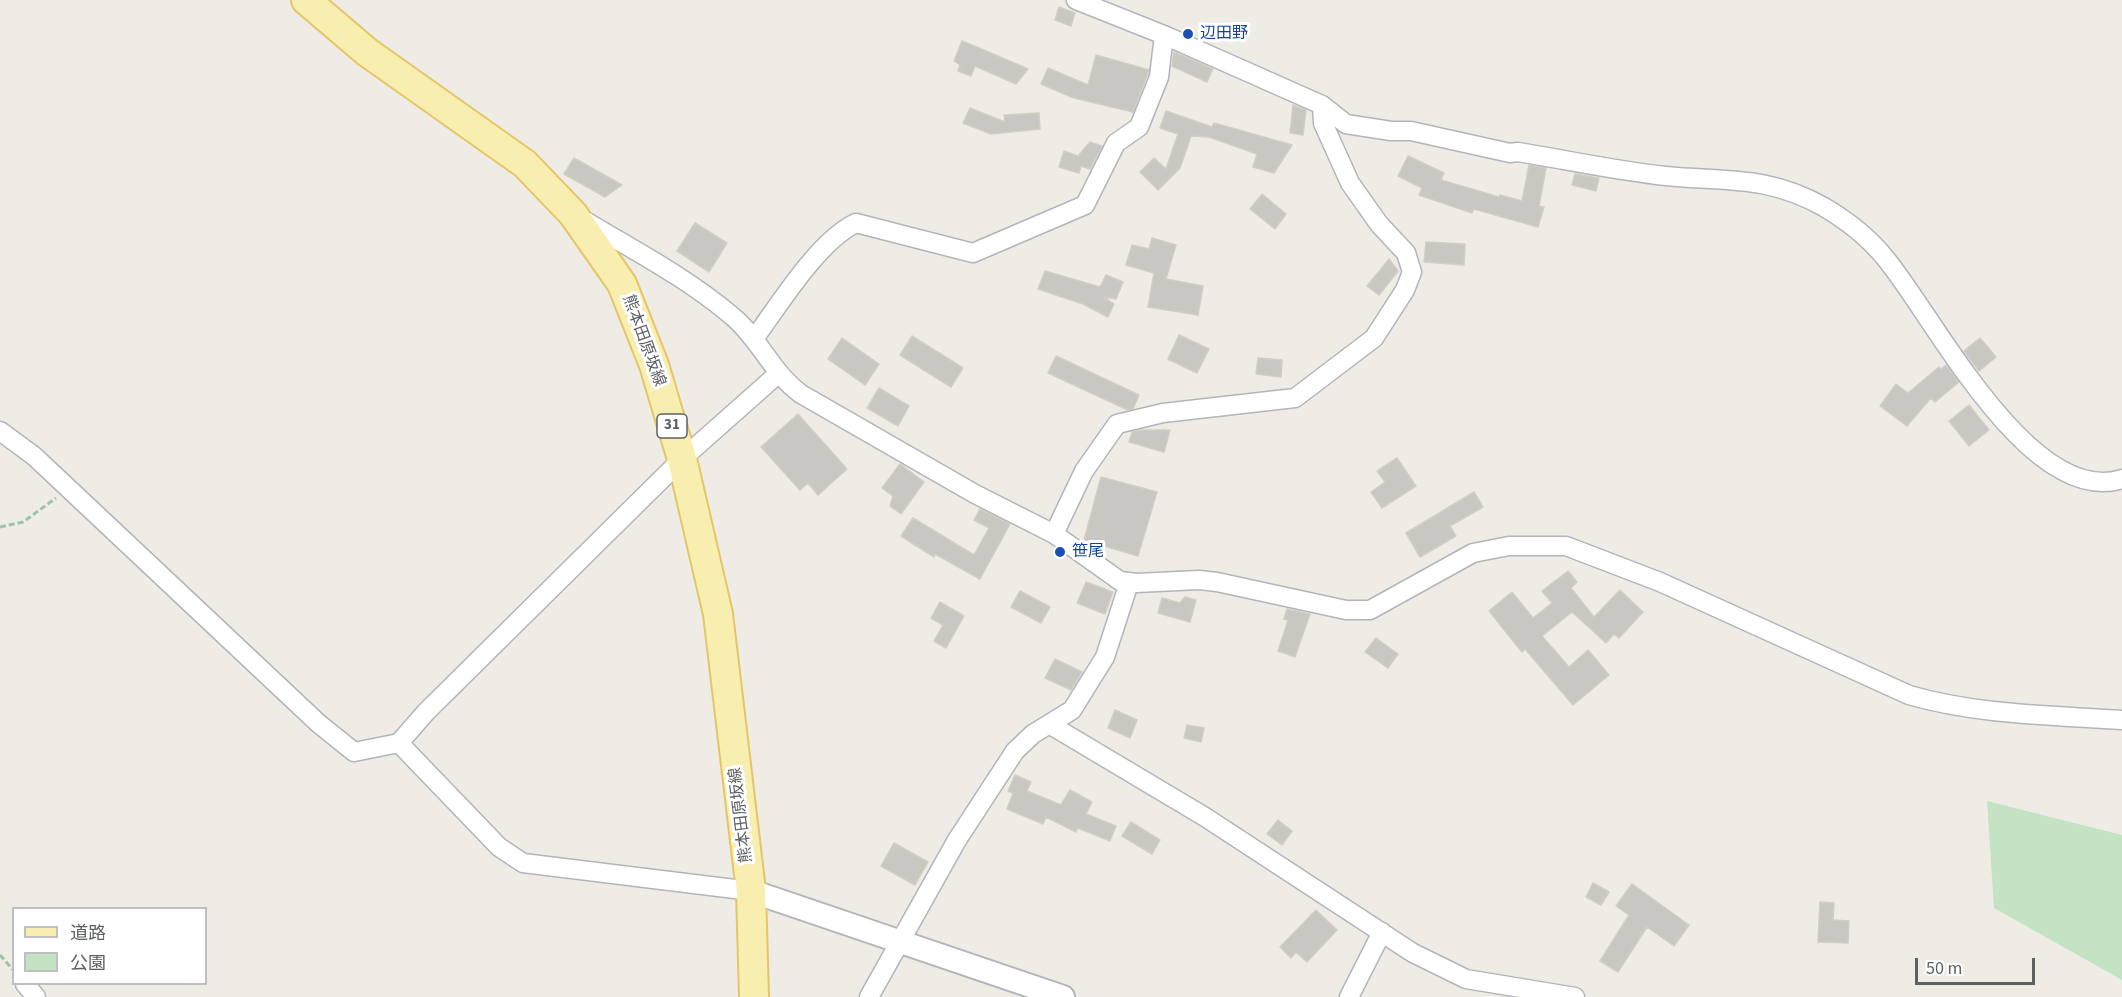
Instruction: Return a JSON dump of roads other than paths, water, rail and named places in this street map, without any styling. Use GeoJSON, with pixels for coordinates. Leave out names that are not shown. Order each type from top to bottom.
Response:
{"type":"FeatureCollection","features":[{"type":"Feature","properties":{"kind":"main road","name":"熊本田原坂線"},"geometry":{"type":"LineString","coordinates":[[310,1],[367,52],[525,164],[573,214],[621,284],[654,365],[682,459],[718,614],[751,891],[754,997]]}},
{"type":"Feature","properties":{"kind":"street"},"geometry":{"type":"LineString","coordinates":[[1076,0],[1164,34],[1322,105],[1346,124],[1391,131],[1411,131],[1510,153],[1518,152],[1665,176],[1754,181],[1773,185],[1823,207],[1863,236],[1886,258],[1956,361],[2002,420],[2047,460],[2074,476],[2096,483],[2122,479]]}},
{"type":"Feature","properties":{"kind":"street"},"geometry":{"type":"LineString","coordinates":[[754,339],[821,250],[842,230],[856,223],[973,253],[1085,205],[1116,143],[1139,127],[1159,77],[1164,34]]}},
{"type":"Feature","properties":{"kind":"street"},"geometry":{"type":"LineString","coordinates":[[1054,534],[1084,471],[1117,424],[1163,414],[1295,398],[1374,338],[1405,290],[1412,272],[1406,253],[1379,224],[1350,183],[1323,123],[1322,105]]}},
{"type":"Feature","properties":{"kind":"street"},"geometry":{"type":"LineString","coordinates":[[573,214],[667,268],[733,317],[754,339],[760,351],[788,384],[801,394],[975,494],[1054,534],[1120,581],[1199,580],[1335,608],[1370,610],[1473,553],[1509,546],[1566,546],[1660,582],[1909,694],[1947,706],[2122,720]]}},
{"type":"Feature","properties":{"kind":"street"},"geometry":{"type":"LineString","coordinates":[[0,431],[34,456],[318,723],[354,752],[399,743],[426,712],[682,459],[779,373]]}},
{"type":"Feature","properties":{"kind":"street"},"geometry":{"type":"LineString","coordinates":[[869,997],[957,840],[1015,751],[1049,724],[1072,710],[1105,657],[1130,582]]}},
{"type":"Feature","properties":{"kind":"street"},"geometry":{"type":"LineString","coordinates":[[1049,724],[1205,817],[1413,953],[1466,979],[1575,997]]}},
{"type":"Feature","properties":{"kind":"street"},"geometry":{"type":"LineString","coordinates":[[399,743],[499,847],[523,863],[751,891],[1063,997]]}},
{"type":"Feature","properties":{"kind":"street"},"geometry":{"type":"LineString","coordinates":[[1349,997],[1382,932]]}},
{"type":"Feature","properties":{"kind":"street"},"geometry":{"type":"LineString","coordinates":[[26,985],[36,997]]}},
{"type":"Feature","properties":{"kind":"place","name":"辺田野"},"geometry":{"type":"Point","coordinates":[1188,34]}},
{"type":"Feature","properties":{"kind":"place","name":"笹尾"},"geometry":{"type":"Point","coordinates":[1060,552]}}]}
